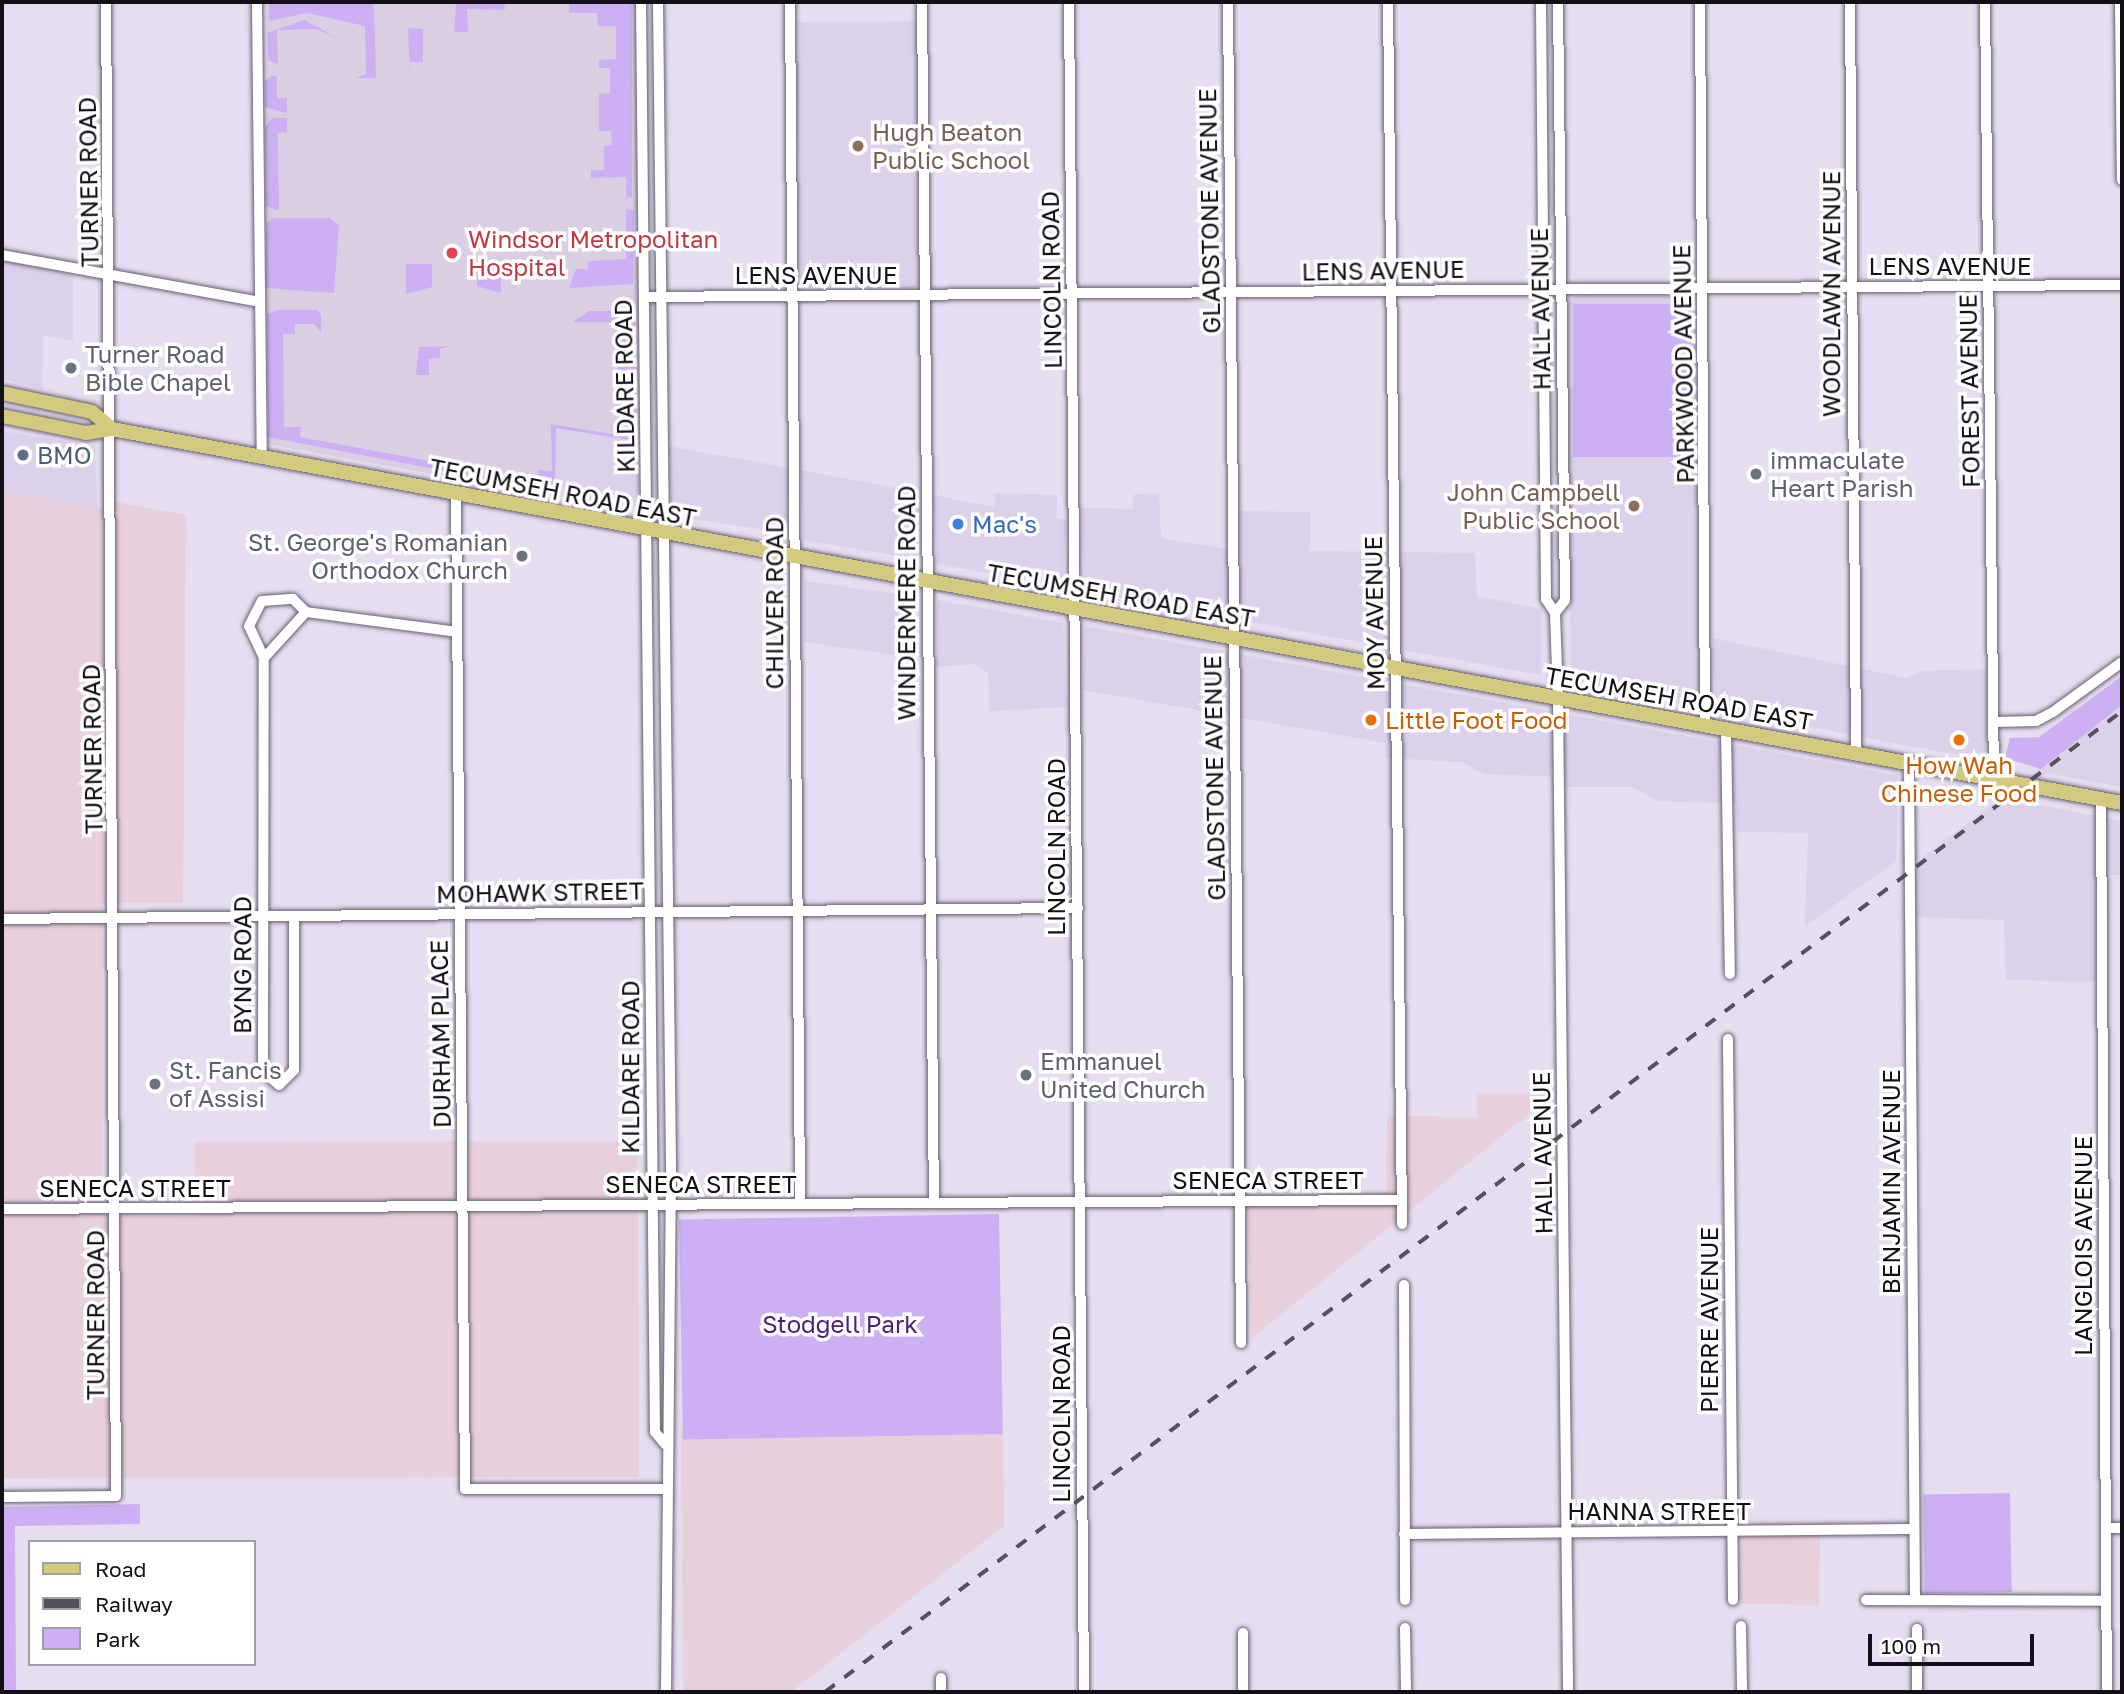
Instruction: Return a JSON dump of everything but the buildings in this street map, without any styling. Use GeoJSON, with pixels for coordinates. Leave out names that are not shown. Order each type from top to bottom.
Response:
{"type":"FeatureCollection","features":[{"type":"Feature","properties":{"kind":"main road"},"geometry":{"type":"LineString","coordinates":[[2,386],[24,398]]}},
{"type":"Feature","properties":{"kind":"main road","name":"TECUMSEH ROAD EAST"},"geometry":{"type":"LineString","coordinates":[[2,393],[92,412],[112,429]]}},
{"type":"Feature","properties":{"kind":"main road","name":"TECUMSEH ROAD EAST"},"geometry":{"type":"LineString","coordinates":[[2,416],[86,433],[112,429],[646,531],[2122,803]]}},
{"type":"Feature","properties":{"kind":"main road"},"geometry":{"type":"LineString","coordinates":[[2,422],[18,419]]}},
{"type":"Feature","properties":{"kind":"street","name":"TURNER ROAD"},"geometry":{"type":"LineString","coordinates":[[2,1497],[116,1496],[111,275],[106,2]]}},
{"type":"Feature","properties":{"kind":"street"},"geometry":{"type":"LineString","coordinates":[[257,2],[262,457]]}},
{"type":"Feature","properties":{"kind":"street","name":"KILDARE ROAD"},"geometry":{"type":"LineString","coordinates":[[641,2],[655,1432],[665,1444]]}},
{"type":"Feature","properties":{"kind":"street","name":"KILDARE ROAD"},"geometry":{"type":"LineString","coordinates":[[658,2],[672,1432],[665,1444],[666,1692]]}},
{"type":"Feature","properties":{"kind":"street","name":"CHILVER ROAD"},"geometry":{"type":"LineString","coordinates":[[790,2],[800,1204]]}},
{"type":"Feature","properties":{"kind":"street","name":"WINDERMERE ROAD"},"geometry":{"type":"LineString","coordinates":[[922,2],[933,1203]]}},
{"type":"Feature","properties":{"kind":"street","name":"LINCOLN ROAD"},"geometry":{"type":"LineString","coordinates":[[1069,2],[1084,1692]]}},
{"type":"Feature","properties":{"kind":"street","name":"GLADSTONE AVENUE"},"geometry":{"type":"LineString","coordinates":[[1228,2],[1241,1343]]}},
{"type":"Feature","properties":{"kind":"street","name":"MOY AVENUE"},"geometry":{"type":"LineString","coordinates":[[1388,2],[1402,1224]]}},
{"type":"Feature","properties":{"kind":"street","name":"HALL AVENUE"},"geometry":{"type":"LineString","coordinates":[[1541,2],[1546,599],[1555,612],[1558,698],[1568,1692]]}},
{"type":"Feature","properties":{"kind":"street","name":"HALL AVENUE"},"geometry":{"type":"LineString","coordinates":[[1555,612],[1565,600],[1558,2]]}},
{"type":"Feature","properties":{"kind":"street","name":"PARKWOOD AVENUE"},"geometry":{"type":"LineString","coordinates":[[1700,2],[1705,726]]}},
{"type":"Feature","properties":{"kind":"street","name":"WOODLAWN AVENUE"},"geometry":{"type":"LineString","coordinates":[[1850,2],[1856,753]]}},
{"type":"Feature","properties":{"kind":"street","name":"FOREST AVENUE"},"geometry":{"type":"LineString","coordinates":[[1985,2],[1994,779]]}},
{"type":"Feature","properties":{"kind":"street"},"geometry":{"type":"LineString","coordinates":[[2120,2],[2122,180]]}},
{"type":"Feature","properties":{"kind":"street"},"geometry":{"type":"LineString","coordinates":[[2,255],[260,302]]}},
{"type":"Feature","properties":{"kind":"street","name":"LENS AVENUE"},"geometry":{"type":"LineString","coordinates":[[644,297],[2122,285]]}},
{"type":"Feature","properties":{"kind":"street","name":"DURHAM PLACE"},"geometry":{"type":"LineString","coordinates":[[456,495],[465,1489],[665,1489]]}},
{"type":"Feature","properties":{"kind":"street","name":"BYNG ROAD"},"geometry":{"type":"LineString","coordinates":[[294,916],[294,1070],[279,1085],[263,1071],[264,658],[249,626],[262,601],[293,599],[306,612],[457,632]]}},
{"type":"Feature","properties":{"kind":"street"},"geometry":{"type":"LineString","coordinates":[[264,658],[306,612]]}},
{"type":"Feature","properties":{"kind":"street"},"geometry":{"type":"LineString","coordinates":[[1993,722],[2036,720],[2053,712],[2122,662]]}},
{"type":"Feature","properties":{"kind":"street"},"geometry":{"type":"LineString","coordinates":[[1726,729],[1730,974]]}},
{"type":"Feature","properties":{"kind":"street","name":"BENJAMIN AVENUE"},"geometry":{"type":"LineString","coordinates":[[1909,763],[1915,1600]]}},
{"type":"Feature","properties":{"kind":"street"},"geometry":{"type":"LineString","coordinates":[[648,769],[666,768]]}},
{"type":"Feature","properties":{"kind":"street","name":"LANGLOIS AVENUE"},"geometry":{"type":"LineString","coordinates":[[2101,799],[2107,1692]]}},
{"type":"Feature","properties":{"kind":"street","name":"MOHAWK STREET"},"geometry":{"type":"LineString","coordinates":[[2,919],[1078,908]]}},
{"type":"Feature","properties":{"kind":"street","name":"PIERRE AVENUE"},"geometry":{"type":"LineString","coordinates":[[1728,1039],[1733,1600]]}},
{"type":"Feature","properties":{"kind":"street","name":"SENECA STREET"},"geometry":{"type":"LineString","coordinates":[[2,1209],[1402,1200]]}},
{"type":"Feature","properties":{"kind":"street"},"geometry":{"type":"LineString","coordinates":[[1404,1286],[1405,1600]]}},
{"type":"Feature","properties":{"kind":"street"},"geometry":{"type":"LineString","coordinates":[[2106,1528],[2122,1528]]}},
{"type":"Feature","properties":{"kind":"street","name":"HANNA STREET"},"geometry":{"type":"LineString","coordinates":[[1404,1534],[1914,1529]]}},
{"type":"Feature","properties":{"kind":"street"},"geometry":{"type":"LineString","coordinates":[[1866,1600],[2106,1601]]}},
{"type":"Feature","properties":{"kind":"street"},"geometry":{"type":"LineString","coordinates":[[1741,1626],[1742,1692]]}},
{"type":"Feature","properties":{"kind":"street"},"geometry":{"type":"LineString","coordinates":[[1405,1628],[1406,1692]]}},
{"type":"Feature","properties":{"kind":"street"},"geometry":{"type":"LineString","coordinates":[[1917,1629],[1917,1692]]}},
{"type":"Feature","properties":{"kind":"street"},"geometry":{"type":"LineString","coordinates":[[1243,1633],[1243,1692]]}},
{"type":"Feature","properties":{"kind":"street"},"geometry":{"type":"LineString","coordinates":[[941,1678],[942,1692]]}},
{"type":"Feature","properties":{"kind":"shaded area","name":"Windsor Metropolitan Hospital"},"geometry":{"type":"Polygon","coordinates":[[[267,2],[636,2],[640,439],[551,425],[553,496],[268,444],[267,2]]]}},
{"type":"Feature","properties":{"kind":"shaded area","name":"Hugh Beaton Public School"},"geometry":{"type":"Polygon","coordinates":[[[917,21],[920,281],[914,289],[801,287],[796,22],[917,21]]]}},
{"type":"Feature","properties":{"kind":"shaded area"},"geometry":{"type":"Polygon","coordinates":[[[2,261],[73,274],[73,341],[43,335],[42,390],[2,378],[2,261]]]}},
{"type":"Feature","properties":{"kind":"shaded area","name":"John Campbell Public School"},"geometry":{"type":"Polygon","coordinates":[[[1579,295],[1682,296],[1694,301],[1697,312],[1700,695],[1692,707],[1571,680],[1566,312],[1569,300],[1579,295]]]}},
{"type":"Feature","properties":{"kind":"shaded area"},"geometry":{"type":"Polygon","coordinates":[[[551,424],[640,439],[638,507],[553,496],[551,424]]]}},
{"type":"Feature","properties":{"kind":"shaded area"},"geometry":{"type":"Polygon","coordinates":[[[8,432],[95,446],[97,509],[2,490],[2,434],[8,432]]]}},
{"type":"Feature","properties":{"kind":"shaded area"},"geometry":{"type":"Polygon","coordinates":[[[669,446],[789,468],[787,533],[672,516],[669,446]]]}},
{"type":"Feature","properties":{"kind":"shaded area"},"geometry":{"type":"Polygon","coordinates":[[[801,470],[921,493],[917,559],[803,540],[801,470]]]}},
{"type":"Feature","properties":{"kind":"shaded area"},"geometry":{"type":"Polygon","coordinates":[[[2,490],[97,509],[117,502],[186,515],[183,903],[102,903],[102,1215],[196,1217],[194,1142],[638,1141],[639,1477],[2,1478],[2,490]]]}},
{"type":"Feature","properties":{"kind":"shaded area"},"geometry":{"type":"Polygon","coordinates":[[[995,493],[1057,495],[1057,518],[1066,519],[1063,586],[937,564],[933,495],[994,507],[995,493]]]}},
{"type":"Feature","properties":{"kind":"shaded area"},"geometry":{"type":"Polygon","coordinates":[[[1159,493],[1161,538],[1226,549],[1228,511],[1310,512],[1310,551],[1475,553],[1477,596],[1542,609],[1541,675],[1085,592],[1082,508],[1133,509],[1133,495],[1159,493]]]}},
{"type":"Feature","properties":{"kind":"shaded area"},"geometry":{"type":"Polygon","coordinates":[[[804,581],[913,596],[915,658],[804,642],[804,581]]]}},
{"type":"Feature","properties":{"kind":"shaded area"},"geometry":{"type":"Polygon","coordinates":[[[937,600],[1063,623],[1066,707],[990,711],[988,673],[974,664],[936,667],[937,600]]]}},
{"type":"Feature","properties":{"kind":"shaded area"},"geometry":{"type":"Polygon","coordinates":[[[1085,626],[1898,775],[1896,861],[1805,926],[1808,833],[1737,832],[1736,804],[1659,801],[1632,787],[1566,787],[1566,777],[1484,774],[1462,762],[1386,758],[1385,743],[1083,690],[1085,626]]]}},
{"type":"Feature","properties":{"kind":"shaded area"},"geometry":{"type":"Polygon","coordinates":[[[1712,638],[1906,678],[1922,671],[1986,669],[1986,751],[1973,758],[1716,709],[1712,638]]]}},
{"type":"Feature","properties":{"kind":"shaded area"},"geometry":{"type":"Polygon","coordinates":[[[2122,705],[2122,787],[2047,773],[2017,801],[2122,821],[2122,875],[2108,875],[2107,982],[2006,980],[2004,920],[1916,917],[1918,861],[2122,705]]]}},
{"type":"Feature","properties":{"kind":"shaded area"},"geometry":{"type":"Polygon","coordinates":[[[1477,1093],[1555,1093],[1252,1338],[1247,1204],[1386,1203],[1387,1115],[1477,1118],[1477,1093]]]}},
{"type":"Feature","properties":{"kind":"shaded area"},"geometry":{"type":"Polygon","coordinates":[[[681,1429],[1003,1434],[1004,1526],[791,1692],[683,1692],[681,1429]]]}},
{"type":"Feature","properties":{"kind":"shaded area"},"geometry":{"type":"Polygon","coordinates":[[[1742,1533],[1820,1534],[1819,1605],[1741,1604],[1742,1533]]]}},
{"type":"Feature","properties":{"kind":"green space"},"geometry":{"type":"Polygon","coordinates":[[[269,2],[374,2],[376,78],[356,78],[366,74],[365,26],[307,13],[269,21],[269,2]]]}},
{"type":"Feature","properties":{"kind":"green space"},"geometry":{"type":"Polygon","coordinates":[[[449,2],[504,2],[505,10],[467,9],[468,32],[454,32],[456,4],[449,2]]]}},
{"type":"Feature","properties":{"kind":"green space"},"geometry":{"type":"Polygon","coordinates":[[[569,2],[632,2],[632,197],[626,198],[626,177],[591,178],[591,170],[604,170],[604,146],[612,145],[611,131],[599,131],[599,94],[610,93],[610,68],[599,68],[599,60],[616,59],[616,26],[598,26],[597,13],[569,13],[569,2]]]}},
{"type":"Feature","properties":{"kind":"green space"},"geometry":{"type":"Polygon","coordinates":[[[304,20],[339,39],[317,29],[277,30],[278,64],[269,61],[267,33],[304,20]]]}},
{"type":"Feature","properties":{"kind":"green space"},"geometry":{"type":"Polygon","coordinates":[[[408,28],[423,29],[423,62],[410,62],[410,75],[408,28]]]}},
{"type":"Feature","properties":{"kind":"green space"},"geometry":{"type":"Polygon","coordinates":[[[271,76],[277,76],[277,98],[287,98],[287,113],[265,107],[265,81],[271,76]]]}},
{"type":"Feature","properties":{"kind":"green space"},"geometry":{"type":"Polygon","coordinates":[[[272,118],[287,118],[287,132],[278,133],[279,211],[266,206],[265,127],[272,118]]]}},
{"type":"Feature","properties":{"kind":"green space"},"geometry":{"type":"Polygon","coordinates":[[[626,209],[634,210],[633,284],[569,288],[576,269],[588,269],[588,261],[626,259],[626,209]]]}},
{"type":"Feature","properties":{"kind":"green space"},"geometry":{"type":"Polygon","coordinates":[[[273,218],[330,218],[339,226],[334,293],[266,288],[266,224],[273,218]]]}},
{"type":"Feature","properties":{"kind":"green space"},"geometry":{"type":"Polygon","coordinates":[[[477,263],[501,263],[501,293],[477,286],[477,263]]]}},
{"type":"Feature","properties":{"kind":"green space"},"geometry":{"type":"Polygon","coordinates":[[[406,264],[432,264],[432,287],[406,294],[406,264]]]}},
{"type":"Feature","properties":{"kind":"green space"},"geometry":{"type":"Polygon","coordinates":[[[1573,304],[1691,304],[1691,457],[1573,457],[1573,304]]]}},
{"type":"Feature","properties":{"kind":"green space"},"geometry":{"type":"Polygon","coordinates":[[[276,310],[317,310],[321,315],[321,332],[314,324],[295,324],[295,334],[283,334],[284,427],[301,427],[300,437],[537,481],[538,470],[552,471],[551,424],[618,435],[618,322],[573,322],[589,311],[629,311],[635,318],[636,441],[556,428],[555,492],[268,437],[267,315],[276,310]]]}},
{"type":"Feature","properties":{"kind":"green space"},"geometry":{"type":"Polygon","coordinates":[[[451,346],[440,349],[440,358],[429,359],[429,375],[416,375],[419,347],[451,346]]]}},
{"type":"Feature","properties":{"kind":"green space"},"geometry":{"type":"Polygon","coordinates":[[[2122,676],[2122,705],[2041,769],[2005,758],[2010,738],[2039,737],[2122,676]]]}},
{"type":"Feature","properties":{"kind":"green space","name":"Stodgell Park"},"geometry":{"type":"Polygon","coordinates":[[[999,1214],[1003,1434],[683,1440],[679,1220],[999,1214]]]}},
{"type":"Feature","properties":{"kind":"green space"},"geometry":{"type":"Polygon","coordinates":[[[2010,1493],[2012,1592],[1925,1594],[1923,1495],[2010,1493]]]}},
{"type":"Feature","properties":{"kind":"green space"},"geometry":{"type":"Polygon","coordinates":[[[140,1504],[140,1524],[15,1526],[16,1692],[2,1692],[2,1507],[140,1504]]]}},
{"type":"Feature","properties":{"kind":"railway"},"geometry":{"type":"LineString","coordinates":[[825,1692],[2122,711]]}},
{"type":"Feature","properties":{"kind":"place","name":"Hugh Beaton Public School"},"geometry":{"type":"Point","coordinates":[858,146]}},
{"type":"Feature","properties":{"kind":"place","name":"Windsor Metropolitan Hospital"},"geometry":{"type":"Point","coordinates":[452,253]}},
{"type":"Feature","properties":{"kind":"place","name":"Turner Road Bible Chapel"},"geometry":{"type":"Point","coordinates":[71,368]}},
{"type":"Feature","properties":{"kind":"place","name":"BMO"},"geometry":{"type":"Point","coordinates":[23,455]}},
{"type":"Feature","properties":{"kind":"place","name":"immaculate Heart Parish"},"geometry":{"type":"Point","coordinates":[1756,474]}},
{"type":"Feature","properties":{"kind":"place","name":"John Campbell Public School"},"geometry":{"type":"Point","coordinates":[1634,506]}},
{"type":"Feature","properties":{"kind":"place","name":"Mac's"},"geometry":{"type":"Point","coordinates":[958,524]}},
{"type":"Feature","properties":{"kind":"place","name":"St. George's Romanian Orthodox Church"},"geometry":{"type":"Point","coordinates":[522,556]}},
{"type":"Feature","properties":{"kind":"place","name":"Little Foot Food"},"geometry":{"type":"Point","coordinates":[1371,720]}},
{"type":"Feature","properties":{"kind":"place","name":"How Wah Chinese Food"},"geometry":{"type":"Point","coordinates":[1959,740]}},
{"type":"Feature","properties":{"kind":"place","name":"Emmanuel United Church"},"geometry":{"type":"Point","coordinates":[1026,1075]}},
{"type":"Feature","properties":{"kind":"place","name":"St. Fancis of Assisi"},"geometry":{"type":"Point","coordinates":[155,1084]}}]}
